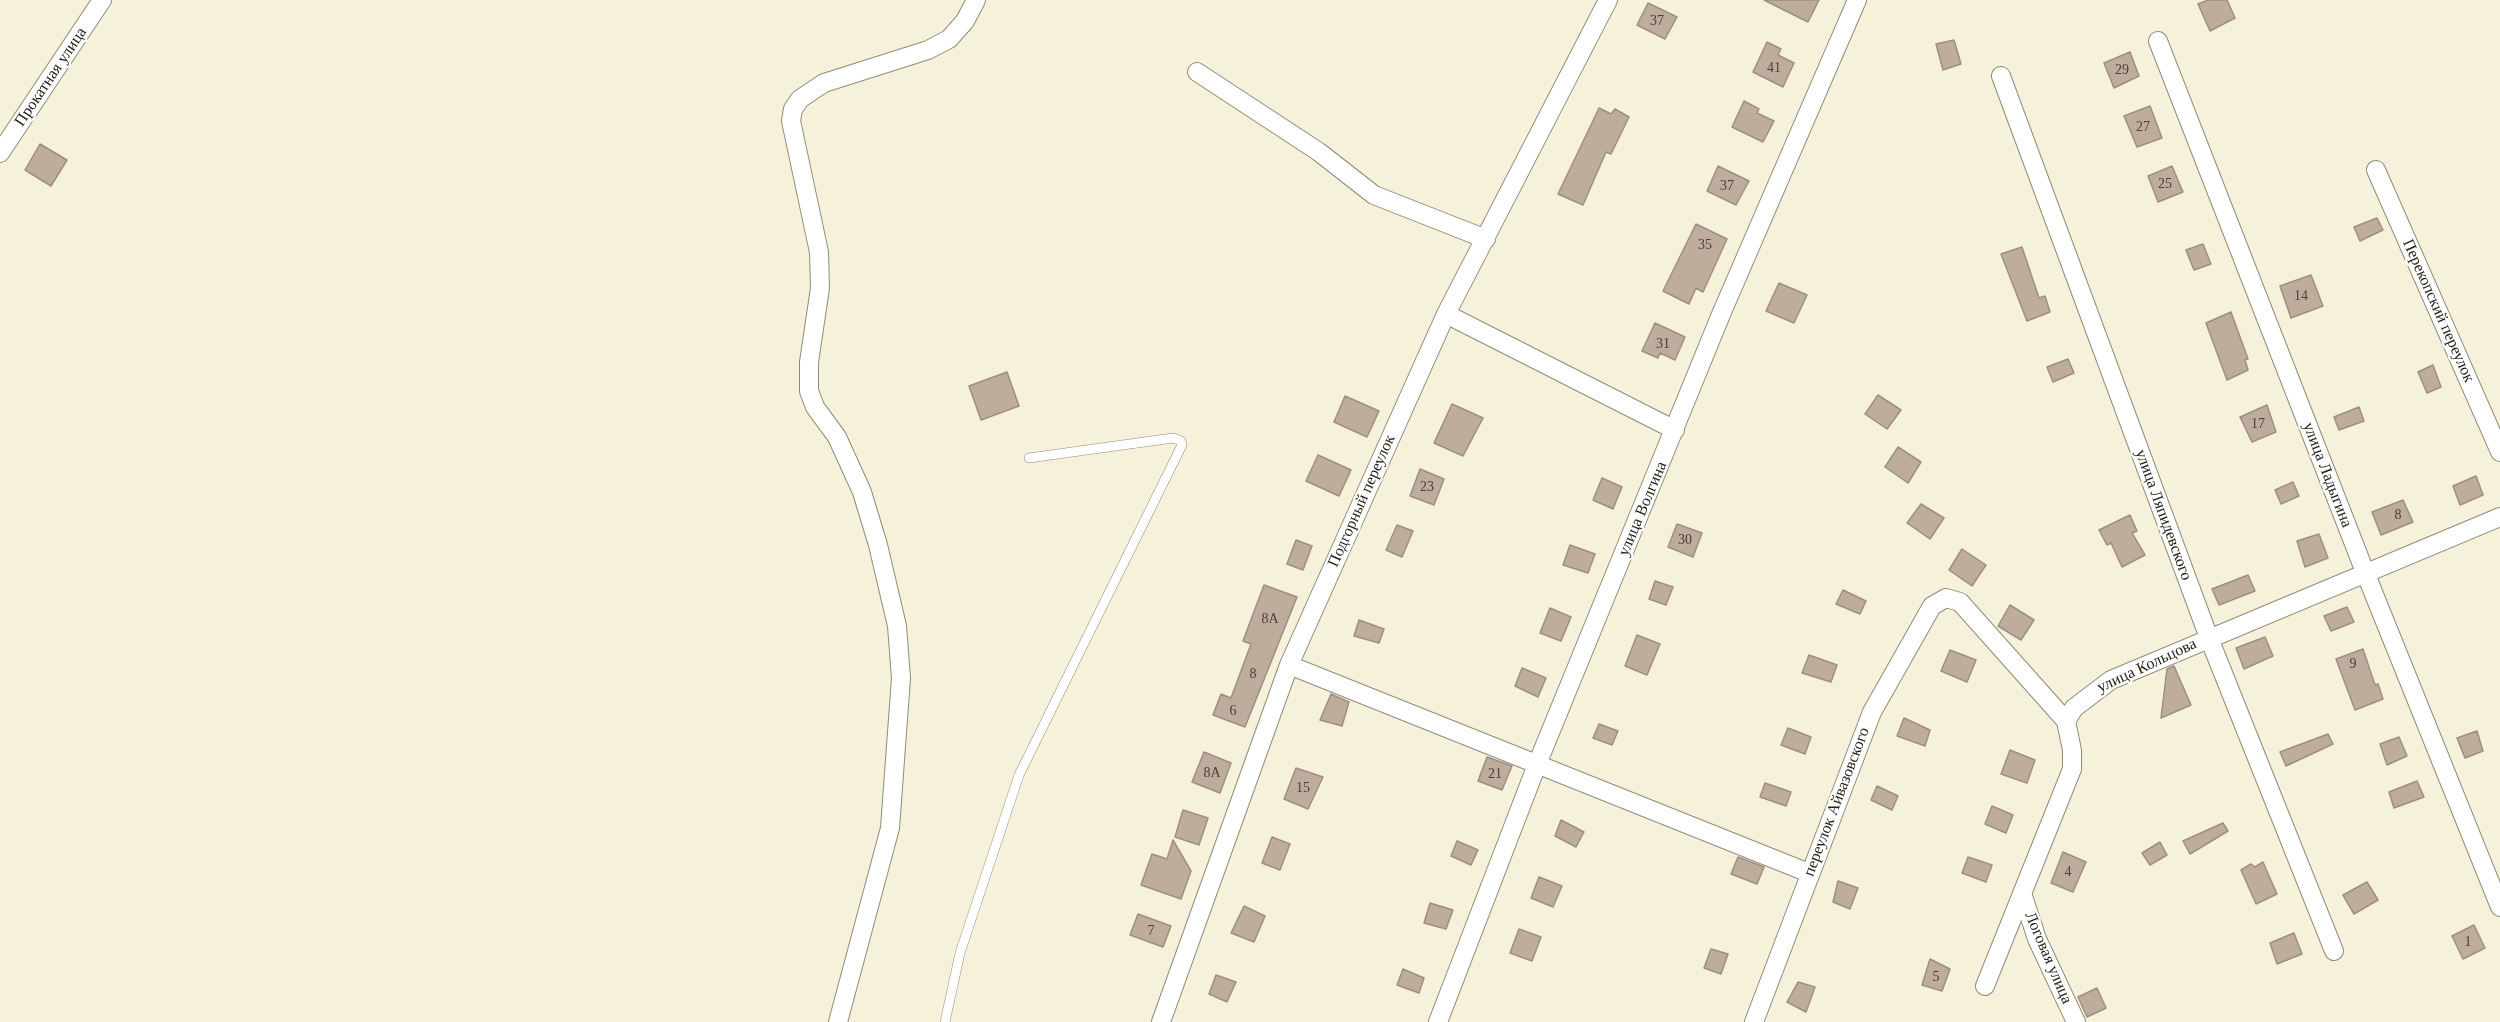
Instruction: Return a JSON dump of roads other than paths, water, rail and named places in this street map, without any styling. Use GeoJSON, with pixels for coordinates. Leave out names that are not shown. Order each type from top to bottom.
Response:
{"type":"FeatureCollection","features":[{"type":"Feature","properties":{"kind":"street","name":"Прокатная улица"},"geometry":{"type":"LineString","coordinates":[[0,153],[102,0]]}},
{"type":"Feature","properties":{"kind":"street"},"geometry":{"type":"LineString","coordinates":[[838,1022],[891,828],[901,678],[897,626],[878,545],[862,492],[837,437],[815,407],[809,391],[808,370],[820,288],[819,252],[791,121],[793,109],[800,99],[824,83],[928,50],[950,39],[965,21],[975,0]]}},
{"type":"Feature","properties":{"kind":"street","name":"Подгорный переулок"},"geometry":{"type":"LineString","coordinates":[[1161,1022],[1289,665],[1446,314],[1608,0]]}},
{"type":"Feature","properties":{"kind":"street","name":"улица Волгина"},"geometry":{"type":"LineString","coordinates":[[1438,1022],[1538,762],[1722,312],[1857,0]]}},
{"type":"Feature","properties":{"kind":"street","name":"улица Ладыгина"},"geometry":{"type":"LineString","coordinates":[[2158,41],[2365,572],[2500,907]]}},
{"type":"Feature","properties":{"kind":"street"},"geometry":{"type":"LineString","coordinates":[[1197,72],[1319,152],[1374,195],[1486,239]]}},
{"type":"Feature","properties":{"kind":"street","name":"улица Ляпидевского"},"geometry":{"type":"LineString","coordinates":[[2001,76],[2209,638],[2334,951]]}},
{"type":"Feature","properties":{"kind":"street","name":"Перекопский переулок"},"geometry":{"type":"LineString","coordinates":[[2376,170],[2500,452]]}},
{"type":"Feature","properties":{"kind":"street"},"geometry":{"type":"LineString","coordinates":[[1446,314],[1675,430]]}},
{"type":"Feature","properties":{"kind":"street","name":"улица Кольцова"},"geometry":{"type":"LineString","coordinates":[[2066,721],[2090,694],[2111,680],[2500,517]]}},
{"type":"Feature","properties":{"kind":"street","name":"переулок Айвазовского"},"geometry":{"type":"LineString","coordinates":[[1754,1022],[1872,712],[1932,606],[1946,598],[1960,602],[2066,721]]}},
{"type":"Feature","properties":{"kind":"street"},"geometry":{"type":"LineString","coordinates":[[1289,665],[1538,762],[1809,873]]}},
{"type":"Feature","properties":{"kind":"street"},"geometry":{"type":"LineString","coordinates":[[1985,986],[2072,769],[2072,750],[2066,721]]}},
{"type":"Feature","properties":{"kind":"street","name":"Логовая улица"},"geometry":{"type":"LineString","coordinates":[[2022,893],[2037,939],[2076,1022]]}},
{"type":"Feature","properties":{"kind":"lane"},"geometry":{"type":"LineString","coordinates":[[945,1022],[960,953],[1020,775],[1182,445],[1181,441],[1173,438],[1029,458]]}}]}
